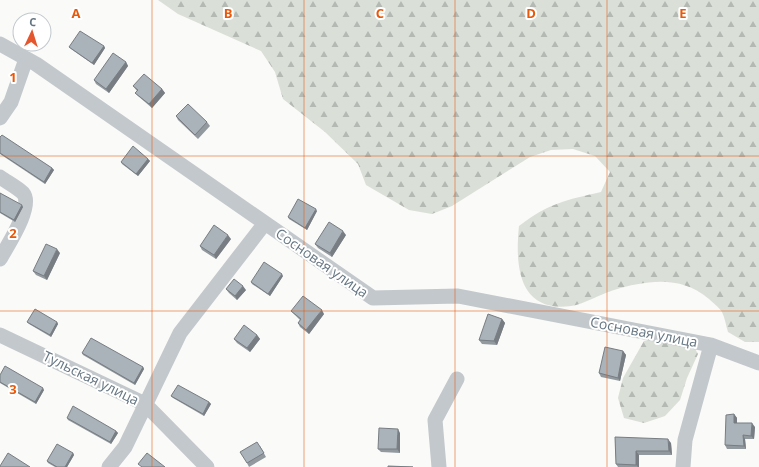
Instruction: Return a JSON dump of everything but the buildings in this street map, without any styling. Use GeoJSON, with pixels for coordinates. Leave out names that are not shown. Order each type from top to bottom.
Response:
{"type":"FeatureCollection","features":[{"type":"Feature","properties":{"kind":"street","name":"Сосновая улица"},"geometry":{"type":"LineString","coordinates":[[0,44],[26,59],[373,298],[458,296],[711,345],[759,363]]}},
{"type":"Feature","properties":{"kind":"street"},"geometry":{"type":"LineString","coordinates":[[0,118],[11,102],[26,59]]}},
{"type":"Feature","properties":{"kind":"street"},"geometry":{"type":"LineString","coordinates":[[0,177],[24,194],[27,202],[24,213],[0,259]]}},
{"type":"Feature","properties":{"kind":"street"},"geometry":{"type":"LineString","coordinates":[[109,467],[125,447],[180,333],[265,223]]}},
{"type":"Feature","properties":{"kind":"street","name":"Тульская улица"},"geometry":{"type":"LineString","coordinates":[[0,335],[145,404],[207,467]]}},
{"type":"Feature","properties":{"kind":"street"},"geometry":{"type":"LineString","coordinates":[[683,467],[686,440],[711,345]]}},
{"type":"Feature","properties":{"kind":"street"},"geometry":{"type":"LineString","coordinates":[[439,467],[435,420],[457,379]]}},
{"type":"Feature","properties":{"kind":"green space"},"geometry":{"type":"Polygon","coordinates":[[[158,0],[759,0],[759,342],[745,342],[728,332],[723,314],[718,307],[698,291],[676,283],[651,282],[639,284],[609,292],[571,306],[553,306],[540,302],[530,294],[524,283],[520,270],[518,256],[519,226],[540,212],[558,203],[601,192],[610,172],[595,156],[573,149],[551,150],[530,157],[452,206],[432,214],[409,210],[366,185],[358,164],[325,132],[283,99],[275,72],[261,51],[178,14],[158,0]]]}},
{"type":"Feature","properties":{"kind":"green space"},"geometry":{"type":"Polygon","coordinates":[[[687,335],[698,354],[687,378],[680,400],[665,416],[644,423],[624,418],[618,398],[623,378],[644,341],[664,336],[687,335]]]}}]}
